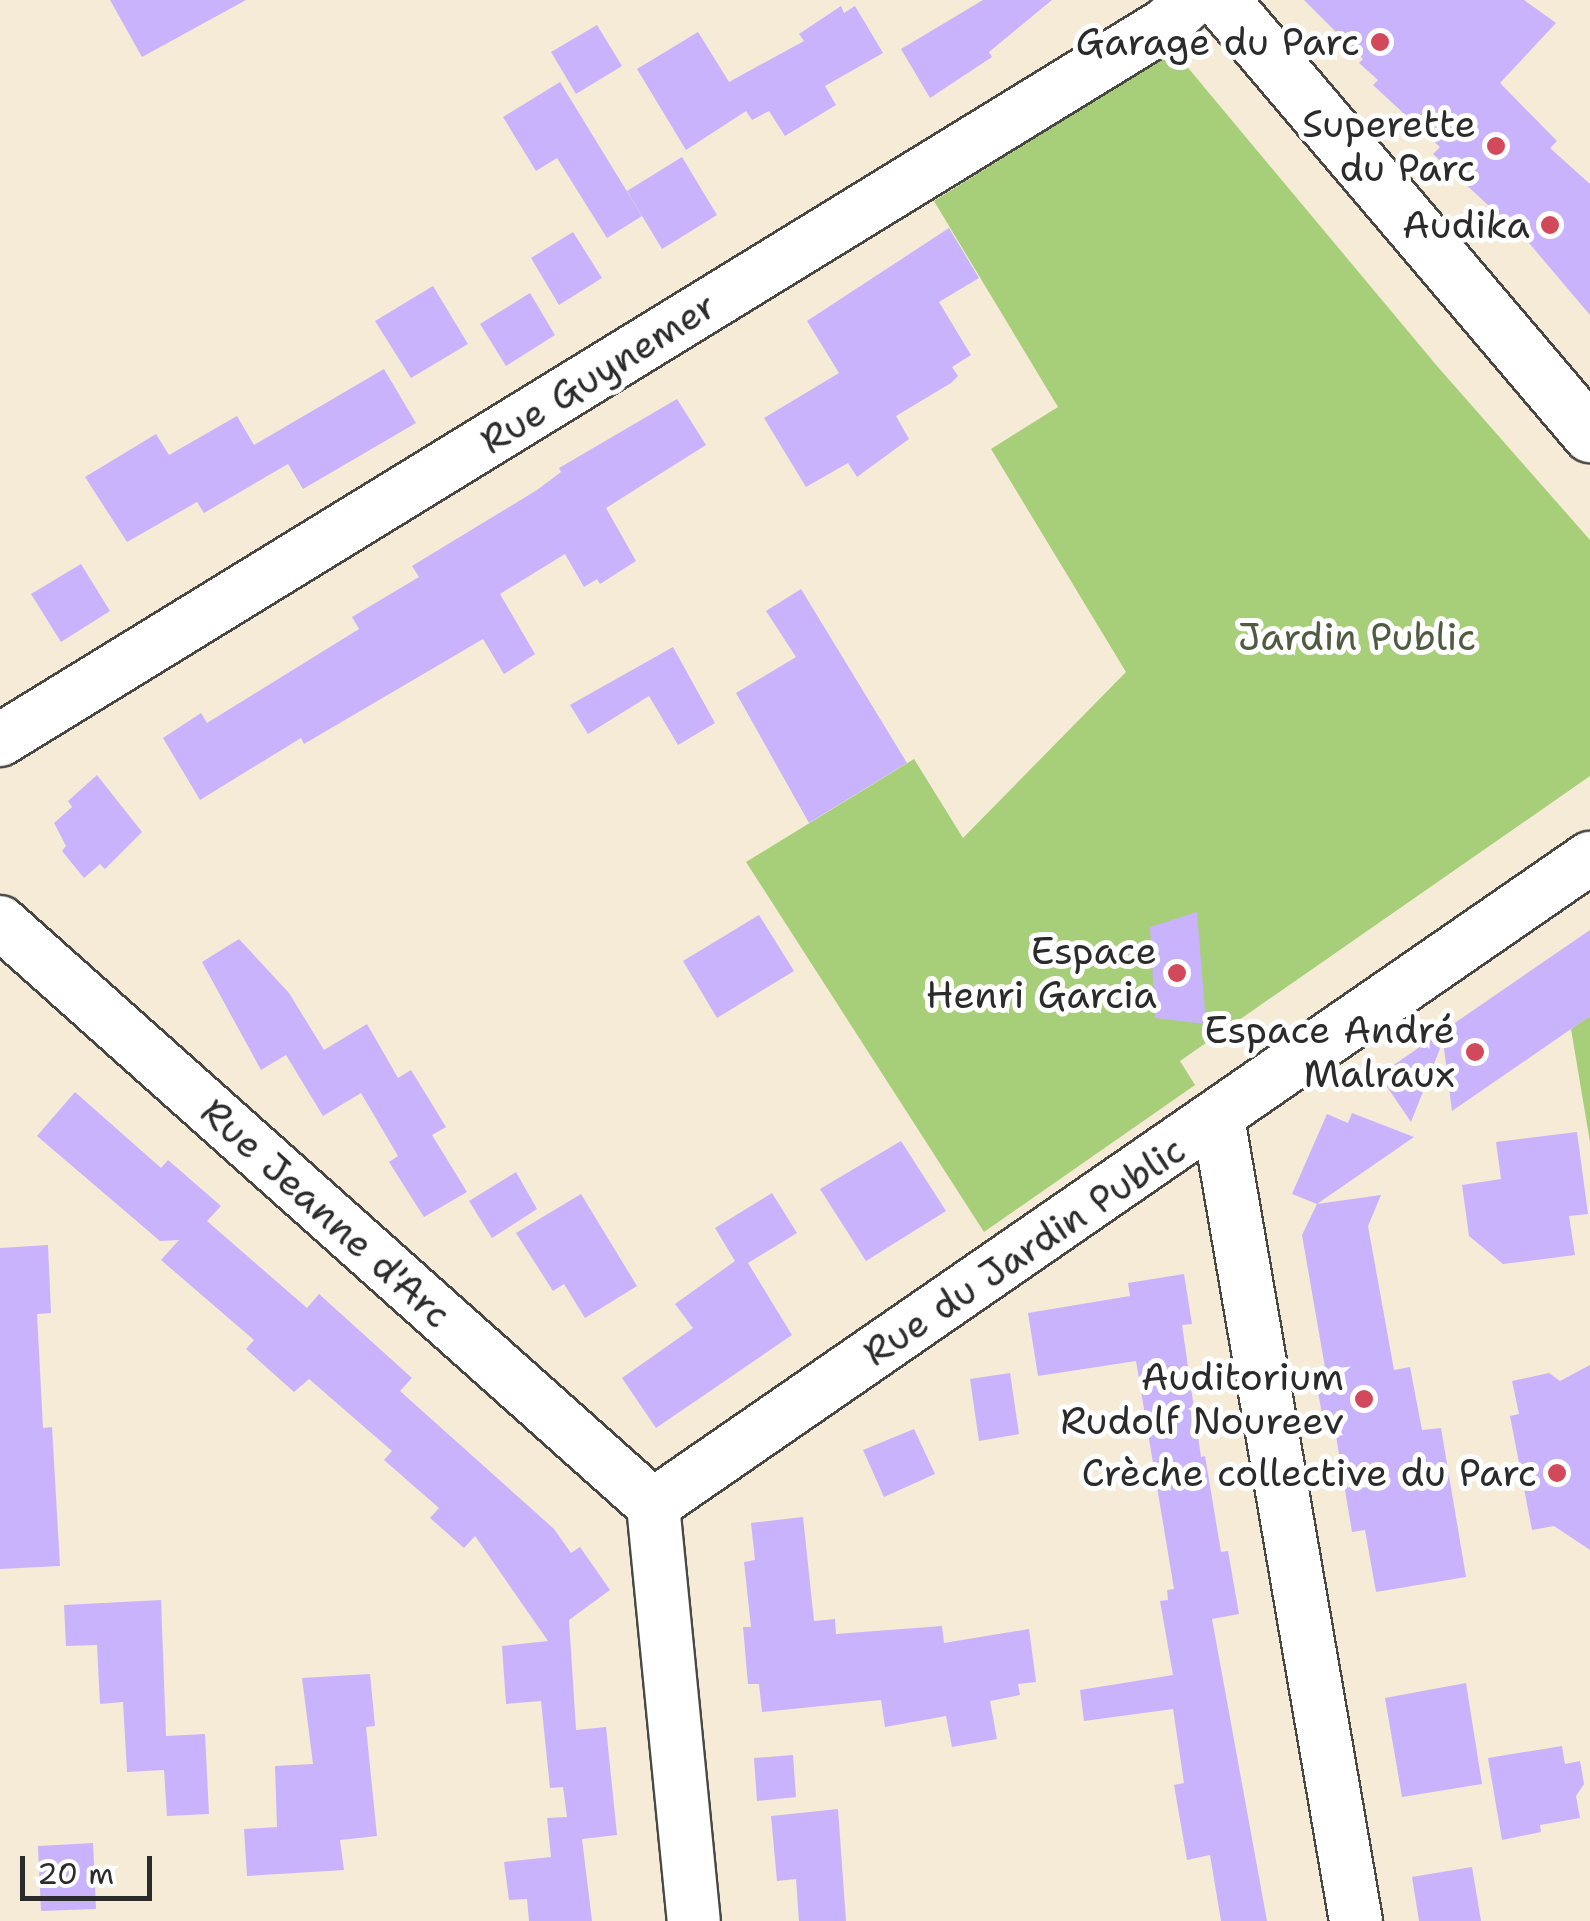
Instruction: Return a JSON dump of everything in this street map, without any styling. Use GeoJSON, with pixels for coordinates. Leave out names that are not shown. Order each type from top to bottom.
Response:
{"type":"FeatureCollection","features":[{"type":"Feature","properties":{"kind":"street","name":"Rue Guynemer"},"geometry":{"type":"LineString","coordinates":[[0,740],[1149,35],[1192,0]]}},
{"type":"Feature","properties":{"kind":"street"},"geometry":{"type":"LineString","coordinates":[[1221,0],[1590,434]]}},
{"type":"Feature","properties":{"kind":"street","name":"Rue du Jardin Public"},"geometry":{"type":"LineString","coordinates":[[653,1505],[1590,858]]}},
{"type":"Feature","properties":{"kind":"street","name":"Rue Jeanne d'Arc"},"geometry":{"type":"LineString","coordinates":[[0,922],[653,1505]]}},
{"type":"Feature","properties":{"kind":"street"},"geometry":{"type":"LineString","coordinates":[[1218,1118],[1356,1921]]}},
{"type":"Feature","properties":{"kind":"street"},"geometry":{"type":"LineString","coordinates":[[653,1505],[694,1921]]}},
{"type":"Feature","properties":{"kind":"green space","name":"Jardin Public"},"geometry":{"type":"Polygon","coordinates":[[[1174,51],[1437,366],[1590,540],[1590,776],[1180,1061],[1195,1085],[984,1232],[746,862],[914,759],[963,838],[1126,672],[991,449],[1058,407],[934,201],[1174,51]]]}},
{"type":"Feature","properties":{"kind":"green space"},"geometry":{"type":"Polygon","coordinates":[[[1590,1016],[1590,1142],[1571,1029],[1590,1016]]]}},
{"type":"Feature","properties":{"kind":"building"},"geometry":{"type":"Polygon","coordinates":[[[110,0],[246,0],[142,57],[110,0]]]}},
{"type":"Feature","properties":{"kind":"building"},"geometry":{"type":"Polygon","coordinates":[[[983,0],[1052,0],[989,52],[992,57],[930,98],[901,49],[983,0]]]}},
{"type":"Feature","properties":{"kind":"building"},"geometry":{"type":"Polygon","coordinates":[[[1304,0],[1524,0],[1556,23],[1500,83],[1557,141],[1550,148],[1590,184],[1590,315],[1529,243],[1433,154],[1440,147],[1373,85],[1378,80],[1359,63],[1363,59],[1304,0]]]}},
{"type":"Feature","properties":{"kind":"building"},"geometry":{"type":"Polygon","coordinates":[[[841,6],[844,13],[855,6],[883,53],[825,86],[836,105],[785,136],[769,111],[752,120],[746,111],[686,150],[637,69],[698,32],[729,82],[804,41],[799,34],[841,6]]]}},
{"type":"Feature","properties":{"kind":"building"},"geometry":{"type":"Polygon","coordinates":[[[597,25],[622,66],[576,94],[551,52],[597,25]]]}},
{"type":"Feature","properties":{"kind":"building"},"geometry":{"type":"Polygon","coordinates":[[[560,82],[642,216],[607,238],[557,158],[536,171],[503,117],[560,82]]]}},
{"type":"Feature","properties":{"kind":"building"},"geometry":{"type":"Polygon","coordinates":[[[682,157],[717,215],[662,249],[627,191],[682,157]]]}},
{"type":"Feature","properties":{"kind":"building"},"geometry":{"type":"Polygon","coordinates":[[[949,228],[979,278],[939,302],[971,355],[952,367],[958,376],[951,383],[896,416],[909,439],[857,477],[848,463],[806,487],[764,418],[839,373],[807,321],[949,228]]]}},
{"type":"Feature","properties":{"kind":"building"},"geometry":{"type":"Polygon","coordinates":[[[573,232],[602,278],[559,305],[531,258],[573,232]]]}},
{"type":"Feature","properties":{"kind":"building"},"geometry":{"type":"Polygon","coordinates":[[[433,286],[468,344],[411,378],[375,321],[433,286]]]}},
{"type":"Feature","properties":{"kind":"building"},"geometry":{"type":"Polygon","coordinates":[[[530,293],[555,335],[506,366],[480,324],[530,293]]]}},
{"type":"Feature","properties":{"kind":"building"},"geometry":{"type":"Polygon","coordinates":[[[384,369],[416,423],[303,489],[288,464],[204,513],[197,502],[127,542],[85,477],[156,434],[169,455],[237,416],[254,445],[384,369]]]}},
{"type":"Feature","properties":{"kind":"building"},"geometry":{"type":"Polygon","coordinates":[[[677,399],[706,445],[606,508],[636,561],[600,584],[597,579],[584,587],[565,554],[500,594],[535,654],[504,674],[483,639],[304,744],[301,738],[200,800],[163,738],[201,713],[207,723],[359,629],[352,617],[419,577],[412,566],[537,490],[561,472],[559,468],[677,399]]]}},
{"type":"Feature","properties":{"kind":"building"},"geometry":{"type":"Polygon","coordinates":[[[81,564],[110,611],[61,642],[31,594],[81,564]]]}},
{"type":"Feature","properties":{"kind":"building"},"geometry":{"type":"Polygon","coordinates":[[[801,589],[907,763],[809,823],[736,693],[796,657],[766,611],[801,589]]]}},
{"type":"Feature","properties":{"kind":"building"},"geometry":{"type":"Polygon","coordinates":[[[673,647],[715,723],[678,745],[649,696],[588,734],[570,705],[673,647]]]}},
{"type":"Feature","properties":{"kind":"building"},"geometry":{"type":"Polygon","coordinates":[[[97,775],[142,832],[105,869],[100,864],[84,878],[62,851],[66,846],[54,823],[72,807],[68,801],[97,775]]]}},
{"type":"Feature","properties":{"kind":"building","name":"Espace Henri Garcia"},"geometry":{"type":"Polygon","coordinates":[[[1197,912],[1206,1024],[1155,1018],[1150,927],[1197,912]]]}},
{"type":"Feature","properties":{"kind":"building"},"geometry":{"type":"Polygon","coordinates":[[[759,915],[794,971],[717,1018],[683,961],[759,915]]]}},
{"type":"Feature","properties":{"kind":"building","name":"Espace André Malraux"},"geometry":{"type":"Polygon","coordinates":[[[1590,930],[1590,1016],[1452,1111],[1443,1041],[1411,1122],[1379,1075],[1590,930]]]}},
{"type":"Feature","properties":{"kind":"building"},"geometry":{"type":"Polygon","coordinates":[[[239,939],[289,993],[324,1050],[367,1024],[398,1078],[411,1070],[446,1127],[432,1135],[467,1192],[424,1217],[389,1162],[398,1156],[361,1093],[323,1116],[286,1055],[261,1070],[202,962],[239,939]]]}},
{"type":"Feature","properties":{"kind":"building"},"geometry":{"type":"Polygon","coordinates":[[[75,1092],[161,1168],[168,1160],[221,1206],[207,1221],[307,1308],[319,1294],[412,1378],[400,1391],[554,1529],[571,1553],[580,1547],[610,1590],[569,1620],[576,1730],[606,1727],[617,1835],[582,1839],[592,1921],[529,1921],[527,1899],[509,1900],[504,1862],[551,1857],[547,1818],[567,1817],[563,1787],[550,1788],[541,1701],[506,1704],[502,1646],[548,1641],[475,1536],[464,1548],[430,1518],[439,1508],[384,1460],[392,1451],[309,1379],[294,1392],[246,1349],[254,1340],[161,1260],[179,1240],[160,1241],[37,1136],[75,1092]]]}},
{"type":"Feature","properties":{"kind":"building"},"geometry":{"type":"Polygon","coordinates":[[[1352,1113],[1414,1137],[1317,1204],[1292,1194],[1327,1114],[1348,1123],[1352,1113]]]}},
{"type":"Feature","properties":{"kind":"building"},"geometry":{"type":"Polygon","coordinates":[[[1577,1132],[1588,1214],[1569,1216],[1575,1255],[1503,1264],[1469,1236],[1462,1185],[1501,1179],[1496,1142],[1577,1132]]]}},
{"type":"Feature","properties":{"kind":"building"},"geometry":{"type":"Polygon","coordinates":[[[901,1141],[946,1211],[866,1261],[820,1189],[901,1141]]]}},
{"type":"Feature","properties":{"kind":"building"},"geometry":{"type":"Polygon","coordinates":[[[516,1172],[537,1209],[492,1238],[469,1201],[516,1172]]]}},
{"type":"Feature","properties":{"kind":"building"},"geometry":{"type":"Polygon","coordinates":[[[772,1193],[797,1233],[748,1263],[792,1335],[656,1428],[622,1378],[693,1328],[675,1304],[735,1261],[715,1228],[772,1193]]]}},
{"type":"Feature","properties":{"kind":"building"},"geometry":{"type":"Polygon","coordinates":[[[581,1194],[637,1286],[585,1318],[564,1284],[553,1291],[516,1233],[581,1194]]]}},
{"type":"Feature","properties":{"kind":"building","name":"Auditorium Rudolf Noureev"},"geometry":{"type":"Polygon","coordinates":[[[1381,1195],[1368,1226],[1394,1370],[1410,1367],[1422,1430],[1441,1428],[1466,1577],[1376,1592],[1365,1530],[1352,1532],[1333,1418],[1323,1420],[1316,1381],[1327,1379],[1302,1235],[1317,1204],[1381,1195]]]}},
{"type":"Feature","properties":{"kind":"building"},"geometry":{"type":"Polygon","coordinates":[[[48,1245],[51,1313],[37,1314],[43,1428],[52,1427],[60,1566],[0,1569],[0,1248],[48,1245]]]}},
{"type":"Feature","properties":{"kind":"building"},"geometry":{"type":"Polygon","coordinates":[[[1184,1274],[1192,1324],[1182,1325],[1201,1457],[1205,1456],[1221,1552],[1228,1551],[1239,1614],[1212,1619],[1267,1921],[1221,1921],[1210,1855],[1187,1860],[1174,1785],[1184,1783],[1173,1709],[1084,1721],[1080,1690],[1173,1675],[1160,1601],[1168,1600],[1167,1590],[1174,1589],[1136,1361],[1038,1376],[1028,1313],[1130,1296],[1128,1283],[1184,1274]]]}},
{"type":"Feature","properties":{"kind":"building","name":"Crèche collective du Parc"},"geometry":{"type":"Polygon","coordinates":[[[1590,1365],[1590,1550],[1554,1526],[1532,1530],[1510,1416],[1519,1414],[1512,1381],[1549,1373],[1560,1381],[1590,1365]]]}},
{"type":"Feature","properties":{"kind":"building"},"geometry":{"type":"Polygon","coordinates":[[[1010,1373],[1019,1434],[979,1441],[970,1379],[1010,1373]]]}},
{"type":"Feature","properties":{"kind":"building"},"geometry":{"type":"Polygon","coordinates":[[[914,1429],[935,1474],[884,1497],[863,1450],[914,1429]]]}},
{"type":"Feature","properties":{"kind":"building"},"geometry":{"type":"Polygon","coordinates":[[[803,1517],[814,1621],[835,1619],[836,1634],[942,1626],[944,1643],[1029,1629],[1036,1682],[1018,1684],[1020,1695],[990,1701],[997,1739],[952,1747],[946,1716],[885,1727],[881,1700],[762,1712],[759,1684],[748,1684],[743,1627],[751,1627],[744,1562],[755,1560],[751,1523],[803,1517]]]}},
{"type":"Feature","properties":{"kind":"building"},"geometry":{"type":"Polygon","coordinates":[[[161,1600],[166,1736],[205,1734],[209,1814],[167,1816],[164,1770],[127,1772],[123,1702],[100,1704],[97,1645],[66,1646],[64,1605],[161,1600]]]}},
{"type":"Feature","properties":{"kind":"building"},"geometry":{"type":"Polygon","coordinates":[[[370,1674],[375,1726],[366,1727],[377,1836],[340,1840],[344,1870],[247,1876],[244,1829],[277,1827],[275,1766],[313,1764],[302,1678],[370,1674]]]}},
{"type":"Feature","properties":{"kind":"building"},"geometry":{"type":"Polygon","coordinates":[[[1466,1683],[1482,1784],[1402,1797],[1385,1698],[1466,1683]]]}},
{"type":"Feature","properties":{"kind":"building"},"geometry":{"type":"Polygon","coordinates":[[[1562,1746],[1565,1764],[1580,1761],[1584,1784],[1576,1796],[1580,1818],[1540,1825],[1541,1832],[1502,1840],[1488,1758],[1562,1746]]]}},
{"type":"Feature","properties":{"kind":"building"},"geometry":{"type":"Polygon","coordinates":[[[793,1755],[796,1797],[757,1801],[754,1758],[793,1755]]]}},
{"type":"Feature","properties":{"kind":"building"},"geometry":{"type":"Polygon","coordinates":[[[838,1809],[846,1921],[799,1921],[796,1879],[777,1881],[771,1816],[838,1809]]]}},
{"type":"Feature","properties":{"kind":"building"},"geometry":{"type":"Polygon","coordinates":[[[93,1843],[96,1909],[41,1911],[38,1846],[93,1843]]]}},
{"type":"Feature","properties":{"kind":"building"},"geometry":{"type":"Polygon","coordinates":[[[1472,1867],[1481,1921],[1419,1921],[1412,1877],[1472,1867]]]}},
{"type":"Feature","properties":{"kind":"place","name":"Garage du Parc"},"geometry":{"type":"Point","coordinates":[1380,42]}},
{"type":"Feature","properties":{"kind":"place","name":"Superette du Parc"},"geometry":{"type":"Point","coordinates":[1496,146]}},
{"type":"Feature","properties":{"kind":"place","name":"Audika"},"geometry":{"type":"Point","coordinates":[1550,225]}},
{"type":"Feature","properties":{"kind":"place","name":"Espace Henri Garcia"},"geometry":{"type":"Point","coordinates":[1177,973]}},
{"type":"Feature","properties":{"kind":"place","name":"Espace André Malraux"},"geometry":{"type":"Point","coordinates":[1475,1052]}},
{"type":"Feature","properties":{"kind":"place","name":"Auditorium Rudolf Noureev"},"geometry":{"type":"Point","coordinates":[1364,1399]}},
{"type":"Feature","properties":{"kind":"place","name":"Crèche collective du Parc"},"geometry":{"type":"Point","coordinates":[1557,1473]}}]}
